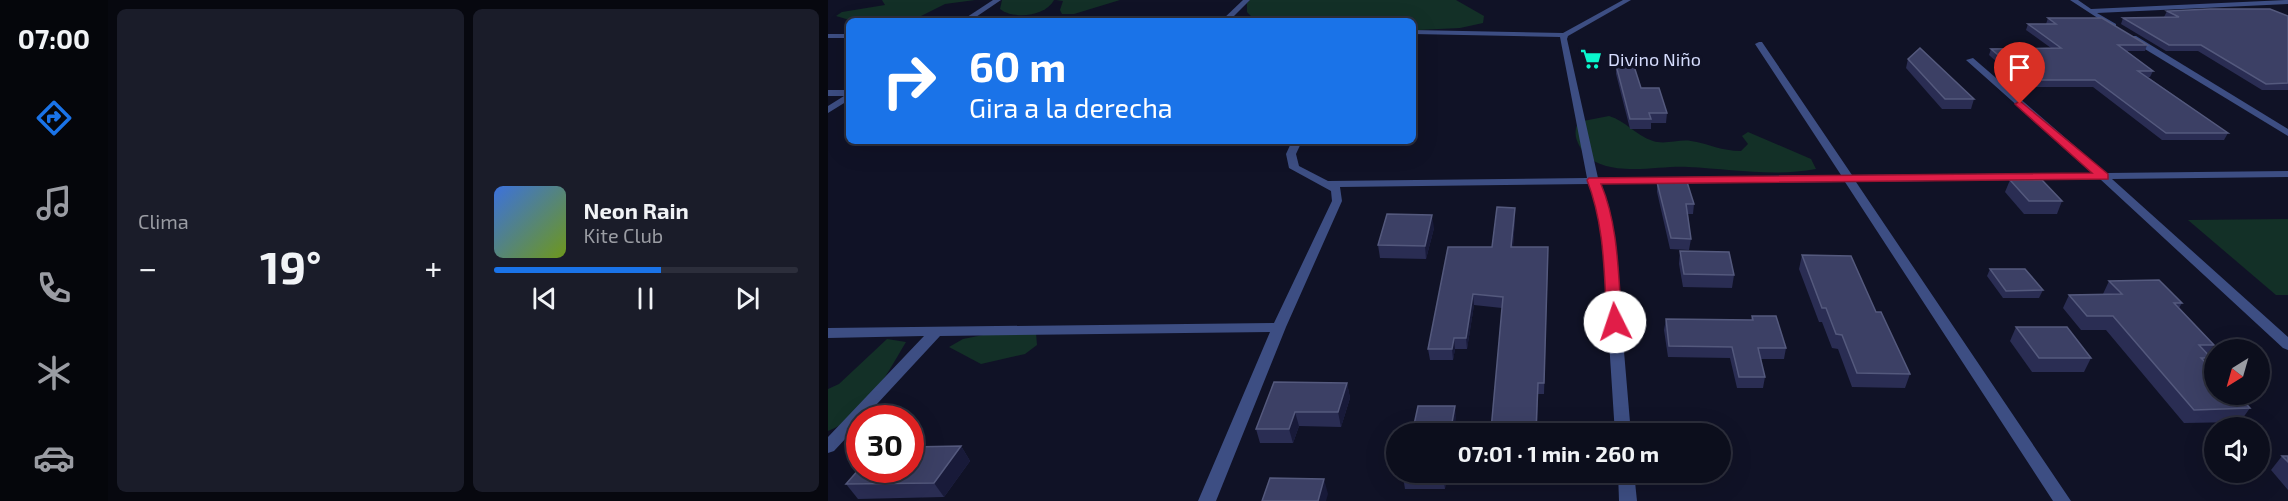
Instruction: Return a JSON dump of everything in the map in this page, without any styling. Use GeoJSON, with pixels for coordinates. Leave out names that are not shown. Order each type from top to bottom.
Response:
{"type":"FeatureCollection","features":[{"type":"Feature","properties":{"kind":"street"},"geometry":{"type":"LineString","coordinates":[[970,18],[998,0]]}},
{"type":"Feature","properties":{"kind":"street"},"geometry":{"type":"LineString","coordinates":[[1228,18],[1247,0]]}},
{"type":"Feature","properties":{"kind":"street"},"geometry":{"type":"LineString","coordinates":[[1416,32],[1565,35],[1628,0]]}},
{"type":"Feature","properties":{"kind":"street"},"geometry":{"type":"LineString","coordinates":[[2073,0],[2119,29]]}},
{"type":"Feature","properties":{"kind":"street"},"geometry":{"type":"LineString","coordinates":[[2233,0],[2272,12]]}},
{"type":"Feature","properties":{"kind":"street"},"geometry":{"type":"LineString","coordinates":[[2089,11],[2288,2]]}},
{"type":"Feature","properties":{"kind":"street"},"geometry":{"type":"LineString","coordinates":[[1565,35],[1563,43],[1593,180],[1602,203],[1608,233],[1622,423]]}},
{"type":"Feature","properties":{"kind":"street"},"geometry":{"type":"LineString","coordinates":[[2129,35],[2288,133]]}},
{"type":"Feature","properties":{"kind":"street"},"geometry":{"type":"LineString","coordinates":[[828,36],[846,36]]}},
{"type":"Feature","properties":{"kind":"street"},"geometry":{"type":"LineString","coordinates":[[1759,44],[2062,501]]}},
{"type":"Feature","properties":{"kind":"street"},"geometry":{"type":"LineString","coordinates":[[1970,60],[2103,176],[2288,345]]}},
{"type":"Feature","properties":{"kind":"street"},"geometry":{"type":"LineString","coordinates":[[828,93],[846,95]]}},
{"type":"Feature","properties":{"kind":"street"},"geometry":{"type":"LineString","coordinates":[[828,110],[846,97]]}},
{"type":"Feature","properties":{"kind":"street"},"geometry":{"type":"LineString","coordinates":[[1207,501],[1279,327],[1337,201],[1336,189],[1294,168],[1291,154],[1296,144]]}},
{"type":"Feature","properties":{"kind":"street"},"geometry":{"type":"LineString","coordinates":[[1325,184],[2288,174]]}},
{"type":"Feature","properties":{"kind":"street"},"geometry":{"type":"LineString","coordinates":[[828,333],[1279,327]]}},
{"type":"Feature","properties":{"kind":"street"},"geometry":{"type":"LineString","coordinates":[[828,447],[935,333]]}},
{"type":"Feature","properties":{"kind":"street"},"geometry":{"type":"LineString","coordinates":[[1627,483],[1628,501]]}},
{"type":"Feature","properties":{"kind":"green space"},"geometry":{"type":"Polygon","coordinates":[[[882,0],[975,0],[945,4],[917,18],[846,19],[836,16],[842,12],[885,5],[882,0]]]}},
{"type":"Feature","properties":{"kind":"green space"},"geometry":{"type":"Polygon","coordinates":[[[1002,0],[1054,0],[1044,10],[1021,15],[1000,9],[1002,0]]]}},
{"type":"Feature","properties":{"kind":"green space"},"geometry":{"type":"Polygon","coordinates":[[[1056,0],[1120,0],[1074,14],[1062,14],[1060,10],[1063,1],[1056,0]]]}},
{"type":"Feature","properties":{"kind":"green space"},"geometry":{"type":"Polygon","coordinates":[[[1250,0],[1456,0],[1484,16],[1483,23],[1460,28],[1418,30],[1416,30],[1416,18],[1253,18],[1247,12],[1247,3],[1250,0]]]}},
{"type":"Feature","properties":{"kind":"green space"},"geometry":{"type":"Polygon","coordinates":[[[1609,116],[1658,142],[1691,141],[1727,150],[1741,151],[1748,144],[1742,136],[1748,132],[1811,159],[1816,169],[1768,172],[1688,167],[1615,168],[1589,158],[1580,147],[1576,135],[1578,122],[1609,116]]]}},
{"type":"Feature","properties":{"kind":"green space"},"geometry":{"type":"Polygon","coordinates":[[[2288,219],[2288,295],[2276,295],[2188,220],[2288,219]]]}},
{"type":"Feature","properties":{"kind":"green space"},"geometry":{"type":"Polygon","coordinates":[[[1023,327],[1036,333],[1037,345],[1025,354],[981,364],[949,347],[963,339],[1023,327]]]}},
{"type":"Feature","properties":{"kind":"green space"},"geometry":{"type":"Polygon","coordinates":[[[887,339],[906,342],[883,381],[864,405],[846,405],[846,420],[828,431],[828,389],[839,384],[887,339]]]}},
{"type":"Feature","properties":{"kind":"building"},"geometry":{"type":"Polygon","coordinates":[[[2270,9],[2288,16],[2288,83],[2266,84],[2201,45],[2169,45],[2123,18],[2179,17],[2167,11],[2270,9]]]}},
{"type":"Feature","properties":{"kind":"building"},"geometry":{"type":"Polygon","coordinates":[[[2048,18],[2102,18],[2147,45],[2118,45],[2153,71],[2138,71],[2228,133],[2166,133],[2095,80],[2028,80],[1991,49],[2061,48],[2028,24],[2056,24],[2048,18]]]}},
{"type":"Feature","properties":{"kind":"building"},"geometry":{"type":"Polygon","coordinates":[[[1920,48],[1974,99],[1945,99],[1908,59],[1920,48]]]}},
{"type":"Feature","properties":{"kind":"building"},"geometry":{"type":"Polygon","coordinates":[[[1632,60],[1641,88],[1659,88],[1667,113],[1649,113],[1651,119],[1630,119],[1616,65],[1632,60]]]}},
{"type":"Feature","properties":{"kind":"building"},"geometry":{"type":"Polygon","coordinates":[[[2010,180],[2042,180],[2062,201],[2029,201],[2010,180]]]}},
{"type":"Feature","properties":{"kind":"building"},"geometry":{"type":"Polygon","coordinates":[[[1657,182],[1687,182],[1694,204],[1686,204],[1691,239],[1671,238],[1657,182]]]}},
{"type":"Feature","properties":{"kind":"building"},"geometry":{"type":"Polygon","coordinates":[[[1497,207],[1515,208],[1511,247],[1548,247],[1544,383],[1538,383],[1536,423],[1492,423],[1503,297],[1473,294],[1466,338],[1454,338],[1452,349],[1428,349],[1448,247],[1492,247],[1497,207]]]}},
{"type":"Feature","properties":{"kind":"building"},"geometry":{"type":"Polygon","coordinates":[[[1387,214],[1432,215],[1425,246],[1378,245],[1387,214]]]}},
{"type":"Feature","properties":{"kind":"building"},"geometry":{"type":"Polygon","coordinates":[[[1680,251],[1729,252],[1734,275],[1684,274],[1680,251]]]}},
{"type":"Feature","properties":{"kind":"building"},"geometry":{"type":"Polygon","coordinates":[[[1802,255],[1851,256],[1876,312],[1881,312],[1910,374],[1857,373],[1842,335],[1836,334],[1826,308],[1822,308],[1802,255]]]}},
{"type":"Feature","properties":{"kind":"building"},"geometry":{"type":"Polygon","coordinates":[[[1990,269],[2025,269],[2043,290],[2006,291],[1990,269]]]}},
{"type":"Feature","properties":{"kind":"building"},"geometry":{"type":"Polygon","coordinates":[[[2159,280],[2182,303],[2174,303],[2208,339],[2204,339],[2204,345],[2199,345],[2204,350],[2204,358],[2201,358],[2204,361],[2204,405],[2247,405],[2250,408],[2194,410],[2113,316],[2087,316],[2069,295],[2122,294],[2109,281],[2159,280]]]}},
{"type":"Feature","properties":{"kind":"building"},"geometry":{"type":"Polygon","coordinates":[[[1752,316],[1776,316],[1786,348],[1758,348],[1765,377],[1739,377],[1732,347],[1669,346],[1666,319],[1753,320],[1752,316]]]}},
{"type":"Feature","properties":{"kind":"building"},"geometry":{"type":"Polygon","coordinates":[[[2016,327],[2067,327],[2091,358],[2039,358],[2016,327]]]}},
{"type":"Feature","properties":{"kind":"building"},"geometry":{"type":"Polygon","coordinates":[[[1274,382],[1347,383],[1338,412],[1295,412],[1289,429],[1256,429],[1274,382]]]}},
{"type":"Feature","properties":{"kind":"building"},"geometry":{"type":"Polygon","coordinates":[[[1418,406],[1455,406],[1452,423],[1414,423],[1418,406]]]}},
{"type":"Feature","properties":{"kind":"building"},"geometry":{"type":"Polygon","coordinates":[[[961,446],[934,483],[846,484],[924,483],[924,447],[961,446]]]}},
{"type":"Feature","properties":{"kind":"building"},"geometry":{"type":"Polygon","coordinates":[[[1270,478],[1324,479],[1318,501],[1262,501],[1270,478]]]}},
{"type":"Feature","properties":{"kind":"place","name":"Divino Niño"},"geometry":{"type":"Point","coordinates":[1591,59]}},
{"type":"Feature","properties":{"kind":"route"},"geometry":{"type":"LineString","coordinates":[[1615,322],[1608,233],[1602,203],[1593,180],[2103,176],[2020,104]]}}]}
